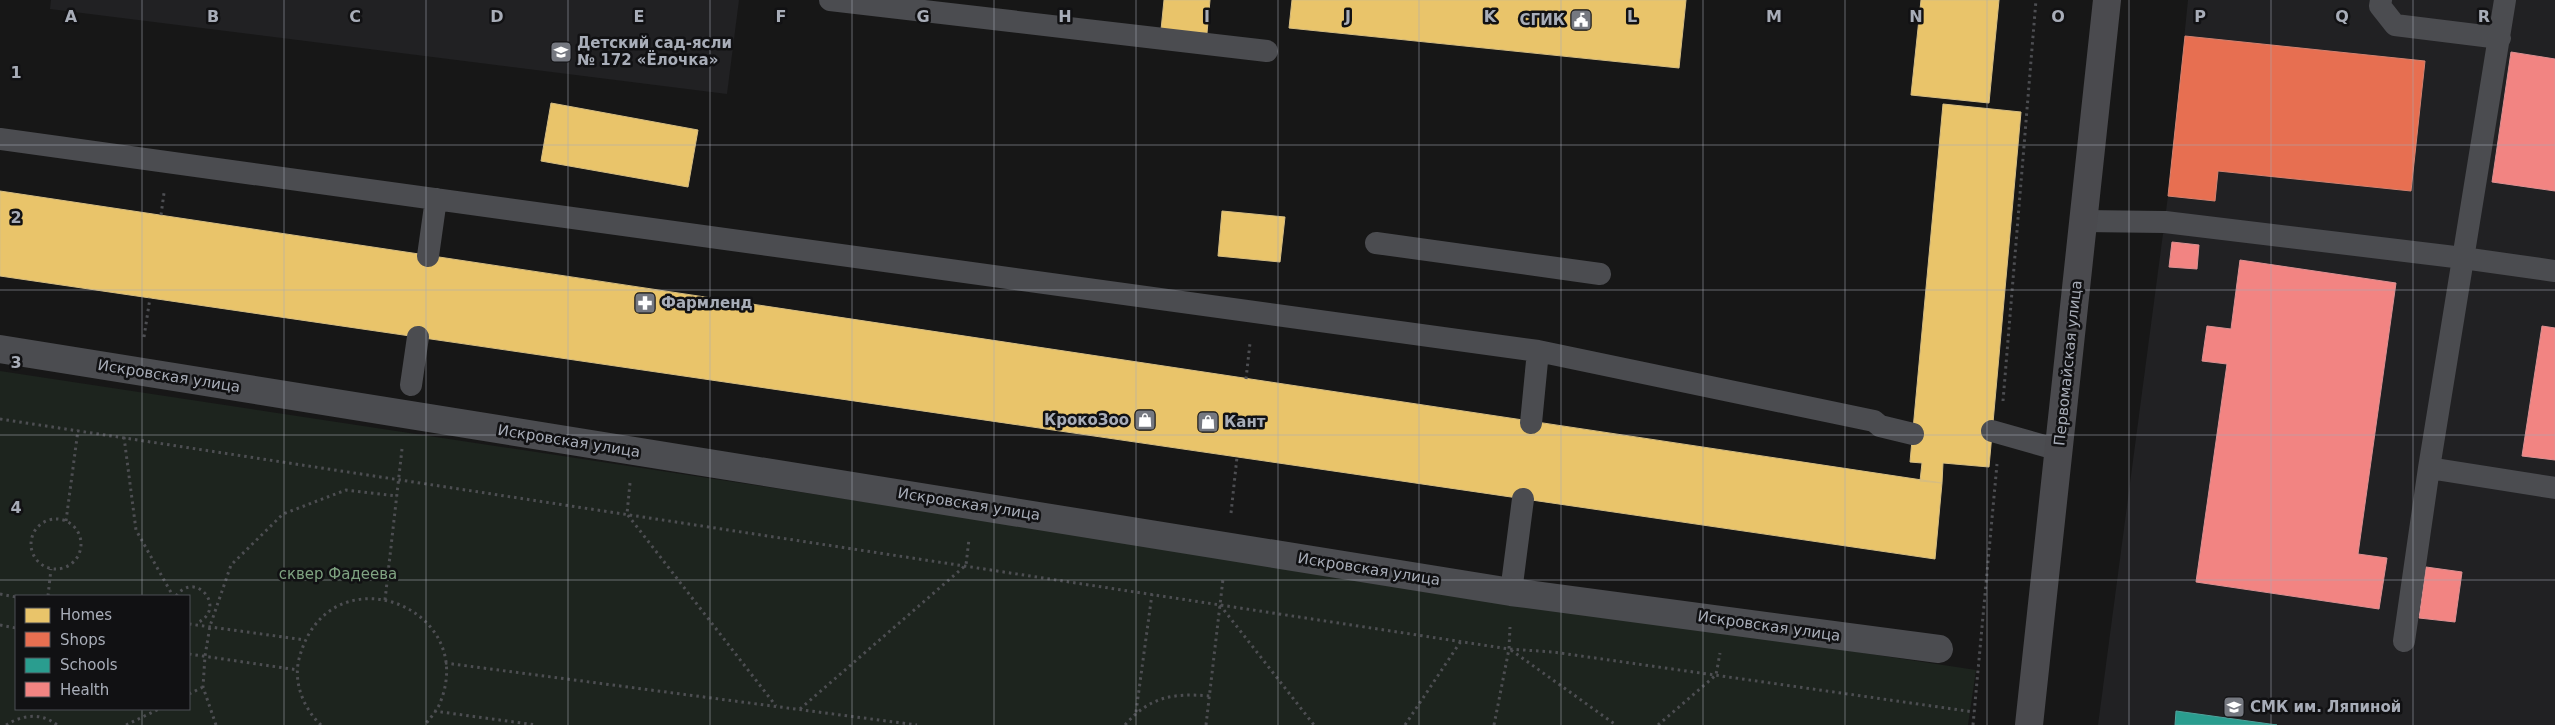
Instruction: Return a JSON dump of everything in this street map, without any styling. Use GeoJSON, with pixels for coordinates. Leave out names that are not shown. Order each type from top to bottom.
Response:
{"type":"FeatureCollection","features":[{"type":"Feature","properties":{"kind":"street","name":"Первомайская улица"},"geometry":{"type":"LineString","coordinates":[[2029,725],[2107,0]]}},
{"type":"Feature","properties":{"kind":"street","name":"Искровская улица"},"geometry":{"type":"LineString","coordinates":[[0,349],[1511,592],[1939,649]]}},
{"type":"Feature","properties":{"kind":"lane"},"geometry":{"type":"LineString","coordinates":[[830,0],[1267,51]]}},
{"type":"Feature","properties":{"kind":"lane"},"geometry":{"type":"LineString","coordinates":[[2381,0],[2380,6],[2395,25],[2500,38]]}},
{"type":"Feature","properties":{"kind":"lane"},"geometry":{"type":"LineString","coordinates":[[2404,641],[2429,468],[2505,0]]}},
{"type":"Feature","properties":{"kind":"lane"},"geometry":{"type":"LineString","coordinates":[[0,139],[1538,351],[1874,421],[1880,426],[1914,426]]}},
{"type":"Feature","properties":{"kind":"lane"},"geometry":{"type":"LineString","coordinates":[[428,256],[436,199]]}},
{"type":"Feature","properties":{"kind":"lane"},"geometry":{"type":"LineString","coordinates":[[2083,221],[2165,222],[2464,258],[2555,271]]}},
{"type":"Feature","properties":{"kind":"lane"},"geometry":{"type":"LineString","coordinates":[[1376,243],[1600,274]]}},
{"type":"Feature","properties":{"kind":"lane"},"geometry":{"type":"LineString","coordinates":[[411,384],[418,337]]}},
{"type":"Feature","properties":{"kind":"lane"},"geometry":{"type":"LineString","coordinates":[[1531,423],[1538,351]]}},
{"type":"Feature","properties":{"kind":"lane"},"geometry":{"type":"LineString","coordinates":[[1996,439],[2058,455]]}},
{"type":"Feature","properties":{"kind":"lane"},"geometry":{"type":"LineString","coordinates":[[2429,468],[2555,488]]}},
{"type":"Feature","properties":{"kind":"lane"},"geometry":{"type":"LineString","coordinates":[[1511,592],[1522,499]]}},
{"type":"Feature","properties":{"kind":"path"},"geometry":{"type":"LineString","coordinates":[[1973,725],[1996,439],[2036,0]]}},
{"type":"Feature","properties":{"kind":"path"},"geometry":{"type":"LineString","coordinates":[[140,371],[150,298]]}},
{"type":"Feature","properties":{"kind":"path"},"geometry":{"type":"LineString","coordinates":[[386,600],[398,479],[407,414]]}},
{"type":"Feature","properties":{"kind":"path"},"geometry":{"type":"LineString","coordinates":[[0,419],[1509,649],[1552,652],[1974,712]]}},
{"type":"Feature","properties":{"kind":"path"},"geometry":{"type":"LineString","coordinates":[[66,521],[78,430]]}},
{"type":"Feature","properties":{"kind":"path"},"geometry":{"type":"LineString","coordinates":[[124,437],[136,530],[174,595]]}},
{"type":"Feature","properties":{"kind":"path"},"geometry":{"type":"LineString","coordinates":[[1227,546],[1237,456]]}},
{"type":"Feature","properties":{"kind":"path"},"geometry":{"type":"LineString","coordinates":[[216,725],[203,687],[205,656],[210,626],[231,564],[282,514],[346,490],[397,496]]}},
{"type":"Feature","properties":{"kind":"path"},"geometry":{"type":"LineString","coordinates":[[627,514],[776,706]]}},
{"type":"Feature","properties":{"kind":"path"},"geometry":{"type":"LineString","coordinates":[[50,520],[66,521],[72,525],[80,538],[80,554],[68,566],[51,569],[43,566],[32,552],[33,535],[43,523],[50,520]]}},
{"type":"Feature","properties":{"kind":"path"},"geometry":{"type":"LineString","coordinates":[[799,710],[966,565]]}},
{"type":"Feature","properties":{"kind":"path"},"geometry":{"type":"LineString","coordinates":[[48,595],[51,569]]}},
{"type":"Feature","properties":{"kind":"path"},"geometry":{"type":"LineString","coordinates":[[176,595],[182,590],[193,587],[199,588],[208,596],[210,608],[208,613],[196,624]]}},
{"type":"Feature","properties":{"kind":"path"},"geometry":{"type":"LineString","coordinates":[[0,594],[15,596]]}},
{"type":"Feature","properties":{"kind":"path"},"geometry":{"type":"LineString","coordinates":[[1136,712],[1152,594]]}},
{"type":"Feature","properties":{"kind":"path"},"geometry":{"type":"LineString","coordinates":[[320,725],[311,715],[300,692],[298,670],[305,640],[315,624],[333,609],[355,600],[386,600],[401,604],[421,616],[436,634],[444,655],[446,678],[440,704],[425,725]]}},
{"type":"Feature","properties":{"kind":"path"},"geometry":{"type":"LineString","coordinates":[[1206,725],[1219,604]]}},
{"type":"Feature","properties":{"kind":"path"},"geometry":{"type":"LineString","coordinates":[[1219,604],[1314,725]]}},
{"type":"Feature","properties":{"kind":"path"},"geometry":{"type":"LineString","coordinates":[[1658,725],[1716,675],[1724,620]]}},
{"type":"Feature","properties":{"kind":"path"},"geometry":{"type":"LineString","coordinates":[[190,624],[305,640]]}},
{"type":"Feature","properties":{"kind":"path"},"geometry":{"type":"LineString","coordinates":[[0,626],[15,628]]}},
{"type":"Feature","properties":{"kind":"path"},"geometry":{"type":"LineString","coordinates":[[1405,725],[1461,641]]}},
{"type":"Feature","properties":{"kind":"path"},"geometry":{"type":"LineString","coordinates":[[1494,725],[1509,649]]}},
{"type":"Feature","properties":{"kind":"path"},"geometry":{"type":"LineString","coordinates":[[1509,649],[1616,725]]}},
{"type":"Feature","properties":{"kind":"path"},"geometry":{"type":"LineString","coordinates":[[190,654],[298,670]]}},
{"type":"Feature","properties":{"kind":"path"},"geometry":{"type":"LineString","coordinates":[[445,663],[917,725]]}},
{"type":"Feature","properties":{"kind":"path"},"geometry":{"type":"LineString","coordinates":[[190,694],[203,687]]}},
{"type":"Feature","properties":{"kind":"path"},"geometry":{"type":"LineString","coordinates":[[1125,725],[1136,712],[1158,699],[1184,694],[1210,696]]}},
{"type":"Feature","properties":{"kind":"path"},"geometry":{"type":"LineString","coordinates":[[126,725],[157,710]]}},
{"type":"Feature","properties":{"kind":"path"},"geometry":{"type":"LineString","coordinates":[[434,711],[536,725]]}},
{"type":"Feature","properties":{"kind":"path"},"geometry":{"type":"LineString","coordinates":[[6,725],[16,719],[28,716],[41,716],[57,725]]}},
{"type":"Feature","properties":{"kind":"shaded area","name":"Детский сад-ясли № 172 «Ёлочка»"},"geometry":{"type":"Polygon","coordinates":[[[51,0],[739,0],[727,94],[50,9],[51,0]]]}},
{"type":"Feature","properties":{"kind":"shaded area"},"geometry":{"type":"Polygon","coordinates":[[[2188,0],[2555,0],[2555,725],[2098,725],[2168,196],[2188,0]]]}},
{"type":"Feature","properties":{"kind":"green space","name":"сквер Фадеева"},"geometry":{"type":"Polygon","coordinates":[[[0,371],[1976,670],[1968,725],[0,725],[0,371]]]}},
{"type":"Feature","properties":{"kind":"building: Homes"},"geometry":{"type":"Polygon","coordinates":[[[1164,0],[1210,0],[1207,33],[1161,30],[1164,0]]]}},
{"type":"Feature","properties":{"kind":"building: Homes"},"geometry":{"type":"Polygon","coordinates":[[[1292,0],[1686,0],[1679,68],[1289,28],[1292,0]]]}},
{"type":"Feature","properties":{"kind":"building: Homes"},"geometry":{"type":"Polygon","coordinates":[[[1921,0],[1999,0],[1989,103],[1911,95],[1921,0]]]}},
{"type":"Feature","properties":{"kind":"building: Homes"},"geometry":{"type":"Polygon","coordinates":[[[551,103],[698,130],[688,187],[541,161],[551,103]]]}},
{"type":"Feature","properties":{"kind":"building: Homes"},"geometry":{"type":"Polygon","coordinates":[[[1943,104],[2021,112],[1989,467],[1943,463],[1942,483],[1920,481],[1922,463],[1910,462],[1943,104]]]}},
{"type":"Feature","properties":{"kind":"building: Homes"},"geometry":{"type":"Polygon","coordinates":[[[0,191],[1942,483],[1935,559],[0,276],[0,191]]]}},
{"type":"Feature","properties":{"kind":"building: Homes"},"geometry":{"type":"Polygon","coordinates":[[[1222,211],[1285,217],[1280,262],[1218,256],[1222,211]]]}},
{"type":"Feature","properties":{"kind":"building: Shops"},"geometry":{"type":"Polygon","coordinates":[[[2185,36],[2425,61],[2411,191],[2218,171],[2215,201],[2168,196],[2185,36]]]}},
{"type":"Feature","properties":{"kind":"building: Schools"},"geometry":{"type":"Polygon","coordinates":[[[2176,711],[2277,725],[2175,725],[2176,711]]]}},
{"type":"Feature","properties":{"kind":"building: Health"},"geometry":{"type":"Polygon","coordinates":[[[2511,52],[2555,59],[2555,191],[2492,182],[2511,52]]]}},
{"type":"Feature","properties":{"kind":"building: Health"},"geometry":{"type":"Polygon","coordinates":[[[2172,242],[2199,245],[2197,269],[2169,267],[2172,242]]]}},
{"type":"Feature","properties":{"kind":"building: Health"},"geometry":{"type":"Polygon","coordinates":[[[2240,260],[2396,283],[2358,554],[2387,558],[2379,609],[2196,582],[2227,364],[2202,361],[2207,326],[2231,329],[2240,260]]]}},
{"type":"Feature","properties":{"kind":"building: Health"},"geometry":{"type":"Polygon","coordinates":[[[2542,326],[2555,328],[2555,460],[2522,456],[2542,326]]]}},
{"type":"Feature","properties":{"kind":"building: Health"},"geometry":{"type":"Polygon","coordinates":[[[2426,567],[2462,572],[2455,622],[2419,618],[2426,567]]]}},
{"type":"Feature","properties":{"kind":"place","name":"СГИК"},"geometry":{"type":"Point","coordinates":[1581,20]}},
{"type":"Feature","properties":{"kind":"place","name":"Детский сад-ясли № 172 «Ёлочка»"},"geometry":{"type":"Point","coordinates":[561,52]}},
{"type":"Feature","properties":{"kind":"place","name":"Фармленд"},"geometry":{"type":"Point","coordinates":[645,303]}},
{"type":"Feature","properties":{"kind":"place","name":"КрокоЗоо"},"geometry":{"type":"Point","coordinates":[1145,420]}},
{"type":"Feature","properties":{"kind":"place","name":"Кант"},"geometry":{"type":"Point","coordinates":[1208,422]}},
{"type":"Feature","properties":{"kind":"place","name":"СМК им. Ляпиной"},"geometry":{"type":"Point","coordinates":[2234,707]}}]}
